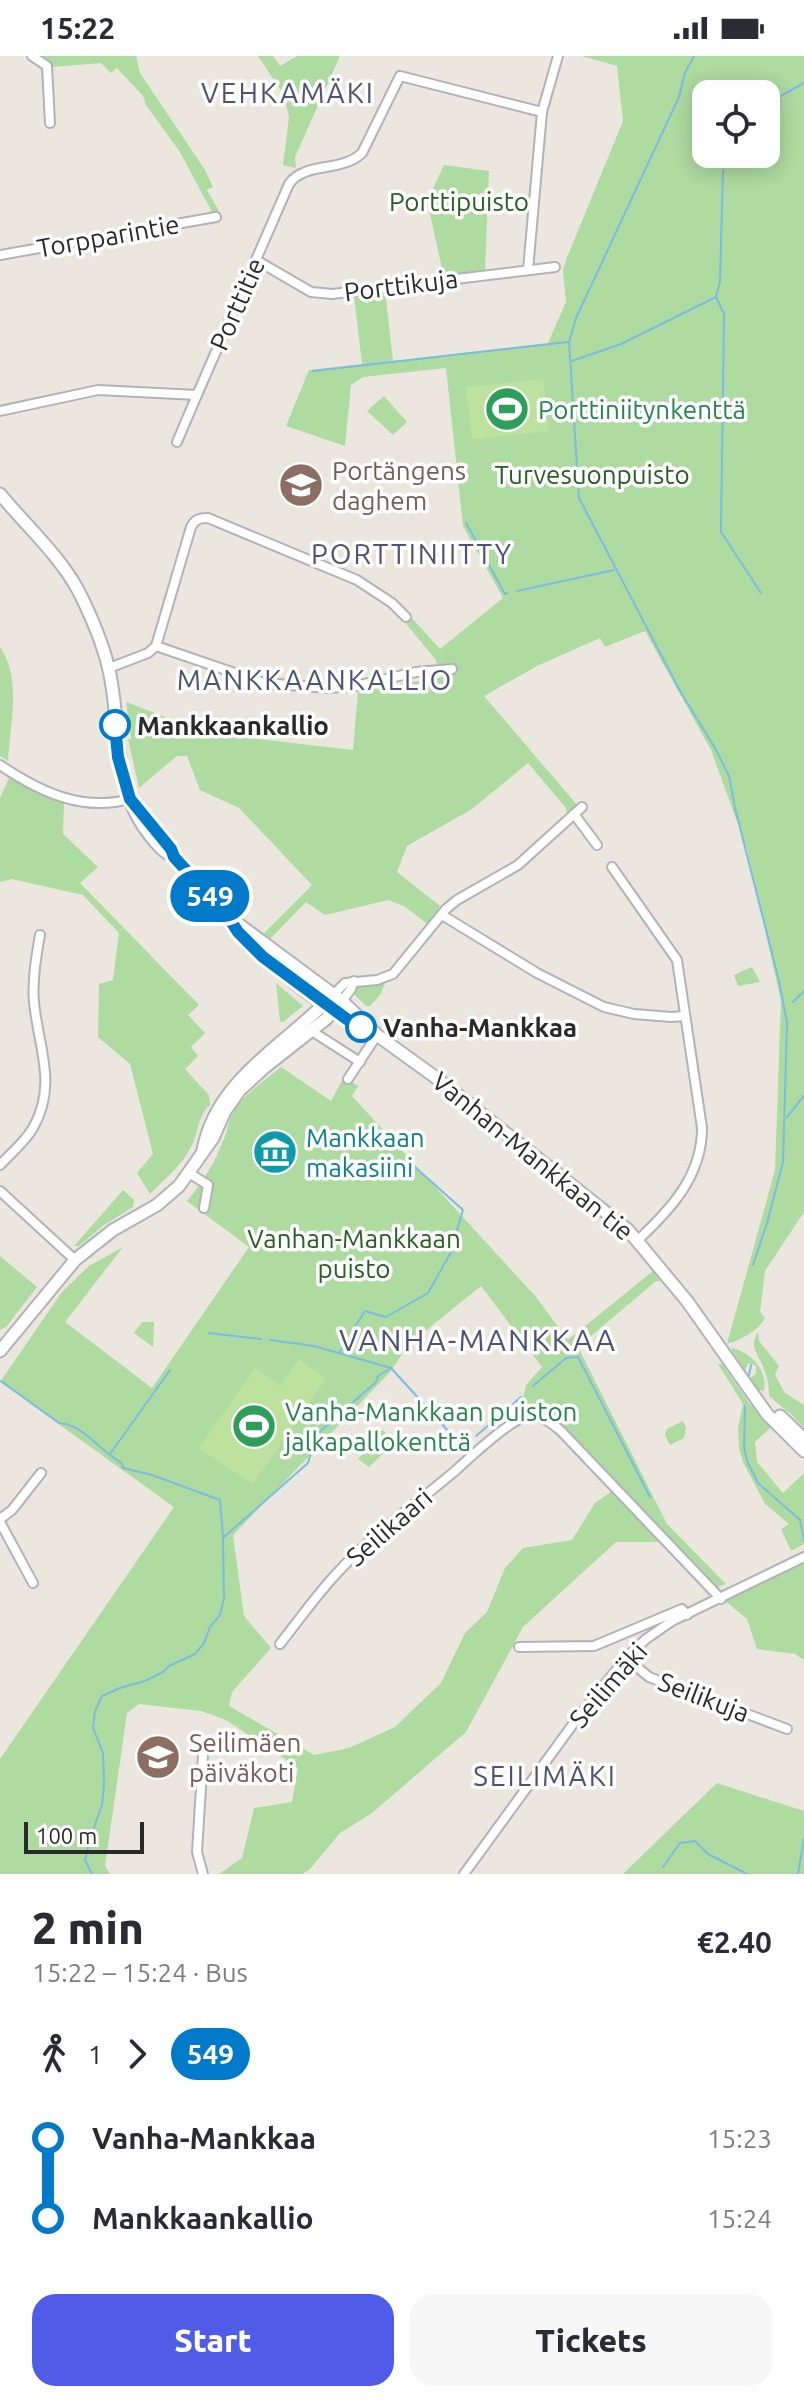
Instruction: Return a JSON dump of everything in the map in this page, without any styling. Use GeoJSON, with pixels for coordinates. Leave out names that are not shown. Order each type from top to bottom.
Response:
{"type":"FeatureCollection","features":[{"type":"Feature","properties":{"kind":"main road"},"geometry":{"type":"LineString","coordinates":[[0,494],[62,566],[82,596],[109,668],[118,757],[130,799]]}},
{"type":"Feature","properties":{"kind":"main road","name":"Vanhan-Mankkaan tie"},"geometry":{"type":"LineString","coordinates":[[130,799],[171,849],[174,857],[229,917],[638,1240],[687,1301],[767,1414],[803,1446]]}},
{"type":"Feature","properties":{"kind":"main road"},"geometry":{"type":"LineString","coordinates":[[0,1351],[75,1260],[113,1230],[163,1201],[189,1173],[202,1152],[215,1111],[246,1073],[306,1028],[334,1002]]}},
{"type":"Feature","properties":{"kind":"street"},"geometry":{"type":"LineString","coordinates":[[32,56],[47,66],[50,123]]}},
{"type":"Feature","properties":{"kind":"street"},"geometry":{"type":"LineString","coordinates":[[528,270],[542,112],[558,56]]}},
{"type":"Feature","properties":{"kind":"street","name":"Porttitie"},"geometry":{"type":"LineString","coordinates":[[177,442],[294,177],[302,172],[354,161],[373,135],[400,76],[542,112]]}},
{"type":"Feature","properties":{"kind":"street","name":"Torpparintie"},"geometry":{"type":"LineString","coordinates":[[0,255],[216,217]]}},
{"type":"Feature","properties":{"kind":"street","name":"Porttikuja"},"geometry":{"type":"LineString","coordinates":[[256,260],[311,292],[332,294],[555,267]]}},
{"type":"Feature","properties":{"kind":"street"},"geometry":{"type":"LineString","coordinates":[[0,411],[98,390],[197,395]]}},
{"type":"Feature","properties":{"kind":"street"},"geometry":{"type":"LineString","coordinates":[[109,668],[148,653],[156,646],[191,527],[193,522],[202,518],[357,580],[392,603],[406,617]]}},
{"type":"Feature","properties":{"kind":"street"},"geometry":{"type":"LineString","coordinates":[[156,646],[264,683],[328,688],[356,686],[416,672],[452,669]]}},
{"type":"Feature","properties":{"kind":"street"},"geometry":{"type":"LineString","coordinates":[[0,765],[37,788],[62,798],[95,804],[130,799]]}},
{"type":"Feature","properties":{"kind":"street"},"geometry":{"type":"LineString","coordinates":[[334,1002],[345,983],[377,980],[393,974],[457,900],[518,865],[578,810],[597,845]]}},
{"type":"Feature","properties":{"kind":"street"},"geometry":{"type":"LineString","coordinates":[[612,867],[677,960],[702,1126],[700,1150],[692,1176],[673,1205],[638,1240]]}},
{"type":"Feature","properties":{"kind":"street"},"geometry":{"type":"LineString","coordinates":[[442,915],[523,966],[604,1007],[634,1014],[685,1016]]}},
{"type":"Feature","properties":{"kind":"street"},"geometry":{"type":"LineString","coordinates":[[0,1165],[32,1130],[44,1096],[45,1058],[34,996],[40,935]]}},
{"type":"Feature","properties":{"kind":"street"},"geometry":{"type":"LineString","coordinates":[[306,1028],[360,1062]]}},
{"type":"Feature","properties":{"kind":"street"},"geometry":{"type":"LineString","coordinates":[[348,1079],[377,1035]]}},
{"type":"Feature","properties":{"kind":"street"},"geometry":{"type":"LineString","coordinates":[[189,1173],[208,1185],[204,1208]]}},
{"type":"Feature","properties":{"kind":"street"},"geometry":{"type":"LineString","coordinates":[[0,1191],[75,1260]]}},
{"type":"Feature","properties":{"kind":"street","name":"Seilikaari"},"geometry":{"type":"LineString","coordinates":[[280,1644],[338,1571],[360,1550],[470,1457],[517,1420],[528,1416],[547,1419],[561,1431],[721,1599]]}},
{"type":"Feature","properties":{"kind":"street"},"geometry":{"type":"LineString","coordinates":[[33,1583],[0,1520],[12,1510],[41,1473]]}},
{"type":"Feature","properties":{"kind":"street","name":"Seilimäki"},"geometry":{"type":"LineString","coordinates":[[464,1874],[573,1723],[626,1658],[646,1639],[672,1621],[804,1557]]}},
{"type":"Feature","properties":{"kind":"street"},"geometry":{"type":"LineString","coordinates":[[519,1647],[594,1646],[682,1609],[687,1615]]}},
{"type":"Feature","properties":{"kind":"street","name":"Seilikuja"},"geometry":{"type":"LineString","coordinates":[[626,1658],[649,1677],[787,1729]]}},
{"type":"Feature","properties":{"kind":"street"},"geometry":{"type":"LineString","coordinates":[[203,1755],[197,1852],[203,1874]]}},
{"type":"Feature","properties":{"kind":"green space"},"geometry":{"type":"Polygon","coordinates":[[[41,56],[136,56],[140,73],[205,170],[213,187],[207,190],[219,211],[212,212],[180,152],[146,105],[143,96],[117,68],[111,73],[101,63],[52,67],[41,56]]]}},
{"type":"Feature","properties":{"kind":"green space"},"geometry":{"type":"Polygon","coordinates":[[[258,56],[273,56],[280,66],[297,56],[340,56],[295,157],[296,168],[283,165],[289,117],[284,95],[258,56]]]}},
{"type":"Feature","properties":{"kind":"green space","name":"Turvesuonpuisto"},"geometry":{"type":"Polygon","coordinates":[[[582,56],[804,56],[804,1212],[765,1271],[760,1312],[765,1318],[749,1334],[727,1344],[775,1170],[781,1001],[747,849],[711,750],[645,631],[605,647],[600,638],[537,666],[484,696],[578,806],[567,815],[566,808],[528,763],[472,809],[407,846],[397,872],[440,906],[429,925],[404,906],[388,900],[325,915],[306,902],[270,939],[264,933],[312,885],[239,808],[200,790],[187,756],[177,756],[139,788],[128,739],[131,739],[126,702],[208,733],[353,750],[358,691],[449,676],[437,667],[436,660],[403,620],[409,615],[440,649],[503,598],[463,526],[446,368],[363,377],[351,385],[345,446],[286,426],[309,370],[362,364],[354,295],[385,291],[393,361],[548,343],[566,302],[563,270],[566,260],[623,121],[617,66],[582,56]]]}},
{"type":"Feature","properties":{"kind":"green space","name":"Porttipuisto"},"geometry":{"type":"Polygon","coordinates":[[[444,165],[489,171],[485,271],[444,277],[427,201],[444,165]]]}},
{"type":"Feature","properties":{"kind":"green space","name":"Porttiniitynkenttä"},"geometry":{"type":"Polygon","coordinates":[[[543,379],[549,431],[472,439],[466,387],[543,379]]]}},
{"type":"Feature","properties":{"kind":"green space"},"geometry":{"type":"Polygon","coordinates":[[[384,396],[407,422],[393,435],[367,411],[384,396]]]}},
{"type":"Feature","properties":{"kind":"green space"},"geometry":{"type":"Polygon","coordinates":[[[0,647],[7,659],[13,687],[8,761],[0,756],[0,647]]]}},
{"type":"Feature","properties":{"kind":"green space"},"geometry":{"type":"Polygon","coordinates":[[[10,776],[64,802],[63,834],[98,867],[80,883],[199,1005],[188,1015],[205,1033],[191,1047],[198,1056],[185,1069],[209,1095],[210,1105],[203,1113],[188,1152],[150,1194],[137,1173],[153,1154],[130,1064],[98,1037],[99,984],[113,980],[119,933],[83,895],[12,879],[0,882],[0,798],[10,776]]]}},
{"type":"Feature","properties":{"kind":"green space"},"geometry":{"type":"Polygon","coordinates":[[[752,967],[760,982],[738,986],[734,975],[752,967]]]}},
{"type":"Feature","properties":{"kind":"green space"},"geometry":{"type":"Polygon","coordinates":[[[276,983],[303,1006],[283,1022],[280,1021],[276,983]]]}},
{"type":"Feature","properties":{"kind":"green space"},"geometry":{"type":"Polygon","coordinates":[[[385,984],[380,995],[370,1006],[366,1006],[353,993],[360,985],[385,984]]]}},
{"type":"Feature","properties":{"kind":"green space","name":"Vanhan-Mankkaan puisto"},"geometry":{"type":"Polygon","coordinates":[[[281,1067],[331,1101],[344,1077],[358,1086],[352,1096],[536,1297],[568,1340],[653,1271],[661,1281],[656,1281],[578,1347],[667,1524],[726,1584],[717,1587],[551,1416],[531,1410],[519,1415],[516,1411],[526,1385],[542,1367],[481,1286],[408,1345],[391,1371],[233,1535],[244,1616],[271,1648],[232,1692],[229,1706],[314,1755],[349,1748],[395,1727],[441,1683],[465,1633],[487,1612],[505,1568],[523,1548],[572,1540],[595,1503],[612,1491],[660,1542],[616,1542],[523,1627],[466,1732],[372,1813],[340,1833],[309,1870],[302,1874],[219,1874],[242,1858],[254,1808],[292,1802],[298,1768],[226,1720],[201,1711],[139,1704],[127,1713],[105,1866],[110,1874],[0,1874],[0,1759],[174,1507],[0,1382],[62,1292],[89,1266],[123,1247],[65,1322],[152,1388],[249,1247],[187,1201],[212,1165],[235,1109],[253,1089],[281,1067]]]}},
{"type":"Feature","properties":{"kind":"green space"},"geometry":{"type":"Polygon","coordinates":[[[123,1190],[134,1200],[133,1207],[79,1246],[74,1246],[123,1190]]]}},
{"type":"Feature","properties":{"kind":"green space"},"geometry":{"type":"Polygon","coordinates":[[[0,1256],[37,1287],[6,1327],[0,1330],[0,1256]]]}},
{"type":"Feature","properties":{"kind":"green space"},"geometry":{"type":"Polygon","coordinates":[[[142,1322],[154,1322],[153,1347],[134,1333],[142,1322]]]}},
{"type":"Feature","properties":{"kind":"green space"},"geometry":{"type":"Polygon","coordinates":[[[758,1332],[759,1341],[779,1366],[775,1375],[785,1393],[804,1405],[804,1428],[769,1396],[766,1376],[754,1347],[758,1332]]]}},
{"type":"Feature","properties":{"kind":"green space"},"geometry":{"type":"Polygon","coordinates":[[[733,1348],[747,1354],[757,1364],[763,1376],[764,1391],[759,1390],[750,1378],[756,1374],[756,1366],[748,1363],[745,1371],[733,1348]]]}},
{"type":"Feature","properties":{"kind":"green space","name":"Vanha-Mankkaan puiston jalkapallokenttä"},"geometry":{"type":"Polygon","coordinates":[[[299,1359],[326,1378],[253,1484],[199,1448],[255,1368],[281,1386],[299,1359]]]}},
{"type":"Feature","properties":{"kind":"green space"},"geometry":{"type":"Polygon","coordinates":[[[718,1364],[722,1364],[749,1403],[772,1426],[755,1442],[757,1462],[783,1493],[804,1473],[804,1544],[791,1551],[781,1529],[789,1524],[765,1504],[743,1462],[738,1428],[743,1404],[718,1364]]]}},
{"type":"Feature","properties":{"kind":"green space"},"geometry":{"type":"Polygon","coordinates":[[[683,1421],[686,1428],[684,1438],[670,1445],[665,1435],[667,1429],[683,1421]]]}},
{"type":"Feature","properties":{"kind":"green space"},"geometry":{"type":"Polygon","coordinates":[[[382,1430],[395,1442],[369,1467],[358,1459],[382,1430]]]}},
{"type":"Feature","properties":{"kind":"green space"},"geometry":{"type":"Polygon","coordinates":[[[804,1560],[804,1660],[795,1654],[757,1649],[747,1619],[724,1600],[804,1560]]]}},
{"type":"Feature","properties":{"kind":"green space"},"geometry":{"type":"Polygon","coordinates":[[[717,1783],[804,1811],[804,1874],[623,1874],[717,1783]]]}},
{"type":"Feature","properties":{"kind":"waterway"},"geometry":{"type":"LineString","coordinates":[[694,56],[685,73],[679,97],[576,318],[569,342],[579,498],[680,691],[729,776],[779,981],[787,1023],[783,1162],[753,1265]]}},
{"type":"Feature","properties":{"kind":"waterway"},"geometry":{"type":"LineString","coordinates":[[780,96],[804,83]]}},
{"type":"Feature","properties":{"kind":"waterway"},"geometry":{"type":"LineString","coordinates":[[572,361],[621,344],[716,297],[720,282],[723,170]]}},
{"type":"Feature","properties":{"kind":"waterway"},"geometry":{"type":"LineString","coordinates":[[716,297],[724,314],[721,532],[761,593]]}},
{"type":"Feature","properties":{"kind":"waterway"},"geometry":{"type":"LineString","coordinates":[[313,371],[568,342]]}},
{"type":"Feature","properties":{"kind":"waterway"},"geometry":{"type":"LineString","coordinates":[[466,523],[507,593]]}},
{"type":"Feature","properties":{"kind":"waterway"},"geometry":{"type":"LineString","coordinates":[[517,591],[614,570]]}},
{"type":"Feature","properties":{"kind":"waterway"},"geometry":{"type":"LineString","coordinates":[[793,1002],[804,991]]}},
{"type":"Feature","properties":{"kind":"waterway"},"geometry":{"type":"LineString","coordinates":[[787,1117],[804,1096]]}},
{"type":"Feature","properties":{"kind":"waterway"},"geometry":{"type":"LineString","coordinates":[[416,1168],[463,1210],[456,1233]]}},
{"type":"Feature","properties":{"kind":"waterway"},"geometry":{"type":"LineString","coordinates":[[351,1333],[365,1311],[386,1317],[428,1293],[453,1243]]}},
{"type":"Feature","properties":{"kind":"waterway"},"geometry":{"type":"LineString","coordinates":[[209,1333],[261,1339]]}},
{"type":"Feature","properties":{"kind":"waterway"},"geometry":{"type":"LineString","coordinates":[[270,1340],[314,1346],[391,1368],[460,1444],[466,1441]]}},
{"type":"Feature","properties":{"kind":"waterway"},"geometry":{"type":"LineString","coordinates":[[340,1352],[345,1342]]}},
{"type":"Feature","properties":{"kind":"waterway"},"geometry":{"type":"LineString","coordinates":[[533,1386],[566,1358],[578,1357],[650,1497]]}},
{"type":"Feature","properties":{"kind":"waterway"},"geometry":{"type":"LineString","coordinates":[[749,1375],[751,1365]]}},
{"type":"Feature","properties":{"kind":"waterway"},"geometry":{"type":"LineString","coordinates":[[224,1537],[308,1463],[316,1435],[376,1382],[378,1376],[391,1368]]}},
{"type":"Feature","properties":{"kind":"waterway"},"geometry":{"type":"LineString","coordinates":[[110,1454],[170,1370]]}},
{"type":"Feature","properties":{"kind":"waterway"},"geometry":{"type":"LineString","coordinates":[[1,1381],[59,1423],[85,1434],[122,1463],[123,1468],[152,1475],[220,1500],[224,1598],[220,1615],[210,1627],[204,1643],[195,1654],[163,1672],[102,1696],[95,1711],[93,1728],[103,1753],[104,1784],[102,1805],[85,1860],[92,1874]]}},
{"type":"Feature","properties":{"kind":"waterway"},"geometry":{"type":"LineString","coordinates":[[476,1436],[521,1397]]}},
{"type":"Feature","properties":{"kind":"waterway"},"geometry":{"type":"LineString","coordinates":[[745,1406],[744,1447],[747,1461],[758,1483],[800,1520],[804,1541]]}},
{"type":"Feature","properties":{"kind":"waterway"},"geometry":{"type":"LineString","coordinates":[[798,1874],[804,1839]]}},
{"type":"Feature","properties":{"kind":"waterway"},"geometry":{"type":"LineString","coordinates":[[663,1867],[680,1843],[695,1841],[708,1854],[747,1874]]}},
{"type":"Feature","properties":{"kind":"bus line","name":"549"},"geometry":{"type":"LineString","coordinates":[[115,725],[118,757],[130,799],[171,849],[174,857],[263,957],[361,1027]]}},
{"type":"Feature","properties":{"kind":"place","name":"Porttiniitynkenttä"},"geometry":{"type":"Point","coordinates":[507,409]}},
{"type":"Feature","properties":{"kind":"place","name":"Portängens daghem"},"geometry":{"type":"Point","coordinates":[301,485]}},
{"type":"Feature","properties":{"kind":"place","name":"Mankkaankallio"},"geometry":{"type":"Point","coordinates":[115,725]}},
{"type":"Feature","properties":{"kind":"place","name":"Vanha-Mankkaa"},"geometry":{"type":"Point","coordinates":[361,1027]}},
{"type":"Feature","properties":{"kind":"place","name":"Mankkaan makasiini"},"geometry":{"type":"Point","coordinates":[275,1152]}},
{"type":"Feature","properties":{"kind":"place","name":"Vanha-Mankkaan puiston jalkapallokenttä"},"geometry":{"type":"Point","coordinates":[254,1426]}},
{"type":"Feature","properties":{"kind":"place","name":"Seilimäen päiväkoti"},"geometry":{"type":"Point","coordinates":[158,1757]}},
{"type":"Feature","properties":{"kind":"district","name":"VEHKAMÄKI"},"geometry":{"type":"Point","coordinates":[288,92]}},
{"type":"Feature","properties":{"kind":"district","name":"PORTTINIITTY"},"geometry":{"type":"Point","coordinates":[412,553]}},
{"type":"Feature","properties":{"kind":"district","name":"MANKKAANKALLIO"},"geometry":{"type":"Point","coordinates":[315,679]}},
{"type":"Feature","properties":{"kind":"district","name":"VANHA-MANKKAA"},"geometry":{"type":"Point","coordinates":[478,1340]}},
{"type":"Feature","properties":{"kind":"district","name":"SEILIMÄKI"},"geometry":{"type":"Point","coordinates":[545,1775]}}]}
